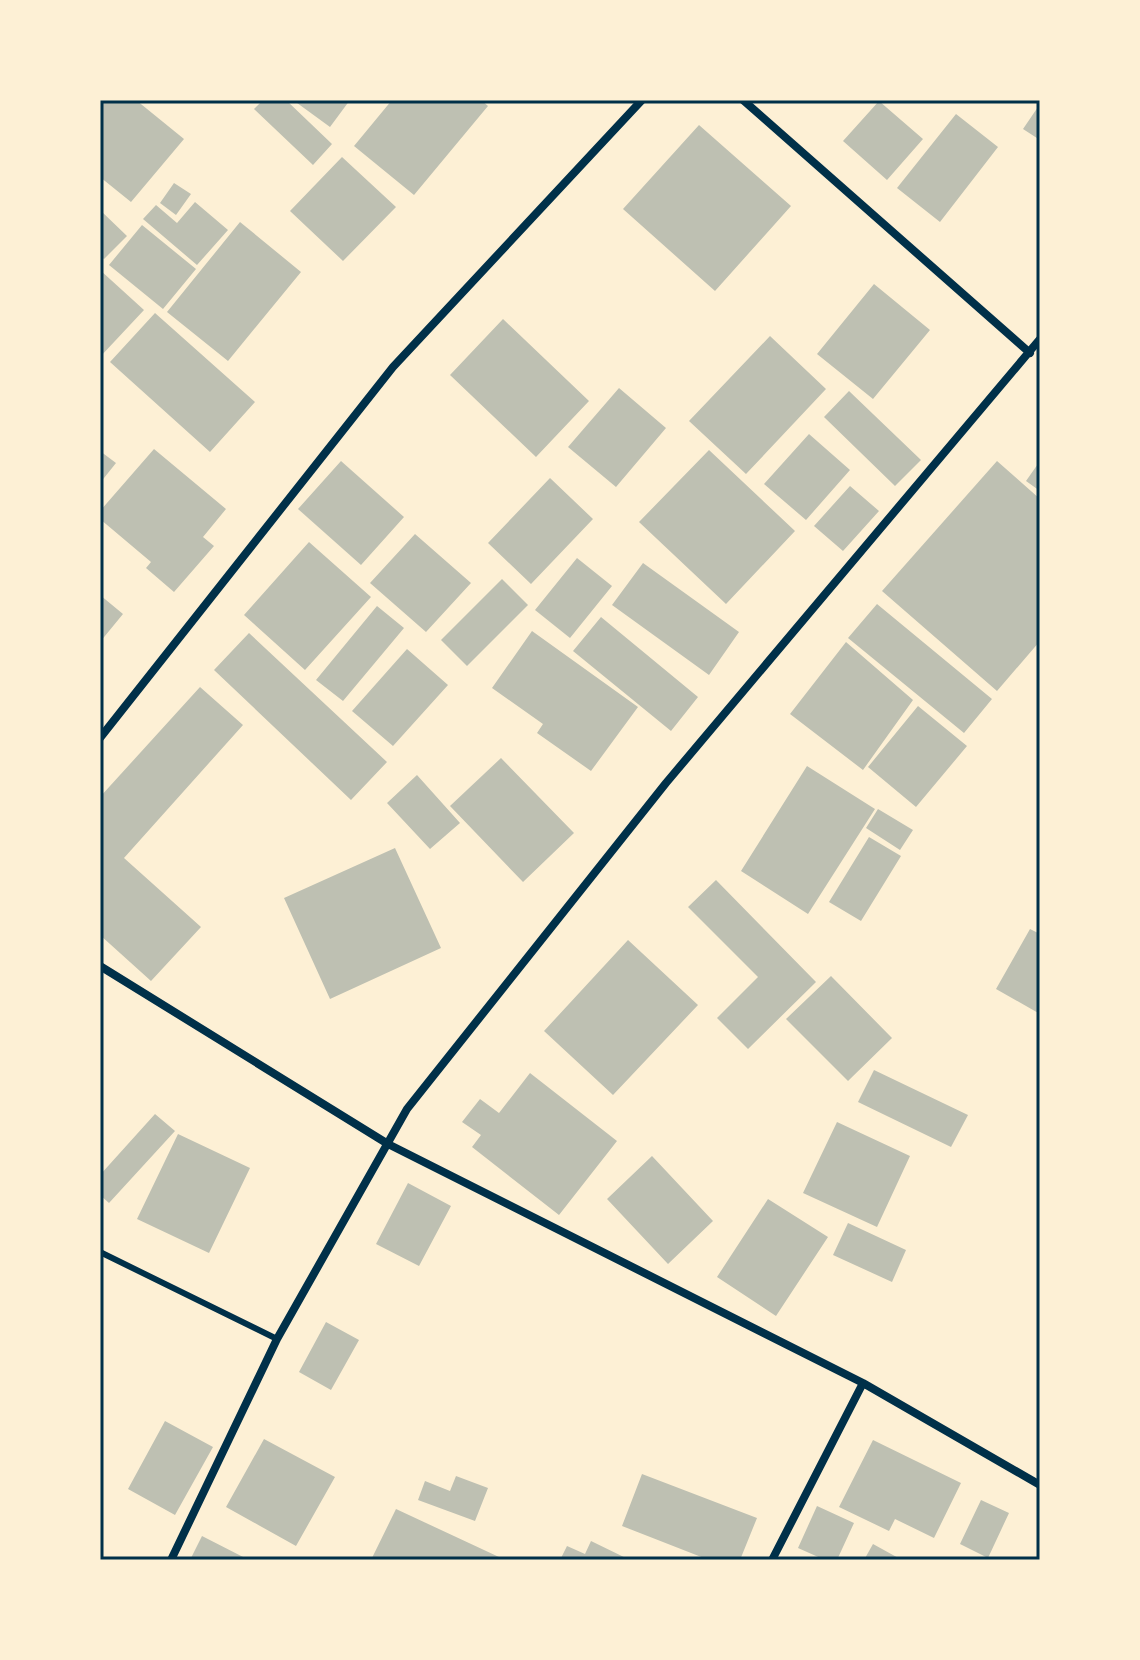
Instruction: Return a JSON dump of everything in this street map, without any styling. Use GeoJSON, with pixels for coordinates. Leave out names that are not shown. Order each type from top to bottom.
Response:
{"type":"FeatureCollection","features":[{"type":"Feature","properties":{"kind":"street"},"geometry":{"type":"LineString","coordinates":[[100,738],[393,367],[642,100]]}},
{"type":"Feature","properties":{"kind":"street"},"geometry":{"type":"LineString","coordinates":[[743,100],[1030,353]]}},
{"type":"Feature","properties":{"kind":"street"},"geometry":{"type":"LineString","coordinates":[[171,1560],[277,1339],[407,1109],[666,783],[1040,339]]}},
{"type":"Feature","properties":{"kind":"street"},"geometry":{"type":"LineString","coordinates":[[100,966],[388,1144],[863,1383],[1040,1485]]}},
{"type":"Feature","properties":{"kind":"street"},"geometry":{"type":"LineString","coordinates":[[772,1560],[863,1383]]}},
{"type":"Feature","properties":{"kind":"lane"},"geometry":{"type":"LineString","coordinates":[[100,1252],[277,1339]]}},
{"type":"Feature","properties":{"kind":"building"},"geometry":{"type":"Polygon","coordinates":[[[101,100],[136,100],[184,139],[131,202],[100,177],[101,100]]]}},
{"type":"Feature","properties":{"kind":"building"},"geometry":{"type":"Polygon","coordinates":[[[263,100],[286,100],[332,144],[313,165],[254,109],[263,100]]]}},
{"type":"Feature","properties":{"kind":"building"},"geometry":{"type":"Polygon","coordinates":[[[293,100],[350,100],[330,127],[293,100]]]}},
{"type":"Feature","properties":{"kind":"building"},"geometry":{"type":"Polygon","coordinates":[[[392,100],[481,100],[488,106],[414,195],[354,146],[392,100]]]}},
{"type":"Feature","properties":{"kind":"building"},"geometry":{"type":"Polygon","coordinates":[[[879,101],[923,139],[887,180],[843,141],[879,101]]]}},
{"type":"Feature","properties":{"kind":"building"},"geometry":{"type":"Polygon","coordinates":[[[1040,104],[1040,140],[1023,129],[1040,104]]]}},
{"type":"Feature","properties":{"kind":"building"},"geometry":{"type":"Polygon","coordinates":[[[956,114],[998,147],[940,222],[897,188],[956,114]]]}},
{"type":"Feature","properties":{"kind":"building"},"geometry":{"type":"Polygon","coordinates":[[[699,125],[791,206],[715,291],[623,209],[699,125]]]}},
{"type":"Feature","properties":{"kind":"building"},"geometry":{"type":"Polygon","coordinates":[[[342,157],[396,207],[343,261],[290,211],[342,157]]]}},
{"type":"Feature","properties":{"kind":"building"},"geometry":{"type":"Polygon","coordinates":[[[174,183],[191,194],[176,215],[160,203],[174,183]]]}},
{"type":"Feature","properties":{"kind":"building"},"geometry":{"type":"Polygon","coordinates":[[[195,202],[228,230],[197,265],[143,219],[156,205],[177,223],[195,202]]]}},
{"type":"Feature","properties":{"kind":"building"},"geometry":{"type":"Polygon","coordinates":[[[100,210],[127,236],[104,259],[100,256],[100,210]]]}},
{"type":"Feature","properties":{"kind":"building"},"geometry":{"type":"Polygon","coordinates":[[[240,222],[301,272],[228,361],[167,312],[240,222]]]}},
{"type":"Feature","properties":{"kind":"building"},"geometry":{"type":"Polygon","coordinates":[[[142,225],[196,269],[163,309],[109,265],[142,225]]]}},
{"type":"Feature","properties":{"kind":"building"},"geometry":{"type":"Polygon","coordinates":[[[100,270],[144,310],[100,357],[100,270]]]}},
{"type":"Feature","properties":{"kind":"building"},"geometry":{"type":"Polygon","coordinates":[[[874,284],[930,330],[873,399],[817,354],[874,284]]]}},
{"type":"Feature","properties":{"kind":"building"},"geometry":{"type":"Polygon","coordinates":[[[155,313],[255,402],[210,452],[110,362],[155,313]]]}},
{"type":"Feature","properties":{"kind":"building"},"geometry":{"type":"Polygon","coordinates":[[[503,319],[589,401],[536,457],[450,375],[503,319]]]}},
{"type":"Feature","properties":{"kind":"building"},"geometry":{"type":"Polygon","coordinates":[[[770,336],[826,389],[746,474],[689,421],[770,336]]]}},
{"type":"Feature","properties":{"kind":"building"},"geometry":{"type":"Polygon","coordinates":[[[619,388],[666,428],[616,487],[568,447],[619,388]]]}},
{"type":"Feature","properties":{"kind":"building"},"geometry":{"type":"Polygon","coordinates":[[[849,391],[921,460],[895,486],[824,417],[849,391]]]}},
{"type":"Feature","properties":{"kind":"building"},"geometry":{"type":"Polygon","coordinates":[[[809,434],[850,470],[806,520],[764,484],[809,434]]]}},
{"type":"Feature","properties":{"kind":"building"},"geometry":{"type":"Polygon","coordinates":[[[154,449],[226,509],[203,537],[214,546],[174,592],[146,568],[151,562],[100,519],[100,511],[154,449]]]}},
{"type":"Feature","properties":{"kind":"building"},"geometry":{"type":"Polygon","coordinates":[[[709,450],[795,531],[726,604],[639,522],[709,450]]]}},
{"type":"Feature","properties":{"kind":"building"},"geometry":{"type":"Polygon","coordinates":[[[100,451],[116,463],[100,483],[100,451]]]}},
{"type":"Feature","properties":{"kind":"building"},"geometry":{"type":"Polygon","coordinates":[[[341,461],[404,517],[361,565],[298,509],[341,461]]]}},
{"type":"Feature","properties":{"kind":"building"},"geometry":{"type":"Polygon","coordinates":[[[997,461],[1040,499],[1040,641],[997,691],[882,591],[997,461]]]}},
{"type":"Feature","properties":{"kind":"building"},"geometry":{"type":"Polygon","coordinates":[[[1040,461],[1040,491],[1026,481],[1040,461]]]}},
{"type":"Feature","properties":{"kind":"building"},"geometry":{"type":"Polygon","coordinates":[[[550,478],[593,519],[531,584],[488,543],[550,478]]]}},
{"type":"Feature","properties":{"kind":"building"},"geometry":{"type":"Polygon","coordinates":[[[850,486],[879,511],[843,551],[814,526],[850,486]]]}},
{"type":"Feature","properties":{"kind":"building"},"geometry":{"type":"Polygon","coordinates":[[[415,534],[471,583],[426,632],[370,583],[415,534]]]}},
{"type":"Feature","properties":{"kind":"building"},"geometry":{"type":"Polygon","coordinates":[[[309,542],[371,597],[305,670],[244,615],[309,542]]]}},
{"type":"Feature","properties":{"kind":"building"},"geometry":{"type":"Polygon","coordinates":[[[577,558],[612,586],[570,638],[535,610],[577,558]]]}},
{"type":"Feature","properties":{"kind":"building"},"geometry":{"type":"Polygon","coordinates":[[[643,563],[739,632],[709,675],[612,605],[643,563]]]}},
{"type":"Feature","properties":{"kind":"building"},"geometry":{"type":"Polygon","coordinates":[[[502,579],[528,605],[467,666],[441,640],[502,579]]]}},
{"type":"Feature","properties":{"kind":"building"},"geometry":{"type":"Polygon","coordinates":[[[100,595],[123,614],[100,642],[100,595]]]}},
{"type":"Feature","properties":{"kind":"building"},"geometry":{"type":"Polygon","coordinates":[[[877,604],[992,699],[964,733],[848,638],[877,604]]]}},
{"type":"Feature","properties":{"kind":"building"},"geometry":{"type":"Polygon","coordinates":[[[377,606],[404,628],[343,701],[316,680],[377,606]]]}},
{"type":"Feature","properties":{"kind":"building"},"geometry":{"type":"Polygon","coordinates":[[[601,617],[698,697],[671,731],[573,651],[601,617]]]}},
{"type":"Feature","properties":{"kind":"building"},"geometry":{"type":"Polygon","coordinates":[[[532,631],[638,707],[591,771],[537,733],[543,724],[492,688],[532,631]]]}},
{"type":"Feature","properties":{"kind":"building"},"geometry":{"type":"Polygon","coordinates":[[[249,633],[387,762],[351,800],[214,670],[249,633]]]}},
{"type":"Feature","properties":{"kind":"building"},"geometry":{"type":"Polygon","coordinates":[[[846,642],[913,700],[863,770],[790,714],[846,642]]]}},
{"type":"Feature","properties":{"kind":"building"},"geometry":{"type":"Polygon","coordinates":[[[407,649],[448,685],[393,746],[352,711],[407,649]]]}},
{"type":"Feature","properties":{"kind":"building"},"geometry":{"type":"Polygon","coordinates":[[[200,687],[243,725],[124,858],[201,927],[151,981],[100,935],[100,797],[200,687]]]}},
{"type":"Feature","properties":{"kind":"building"},"geometry":{"type":"Polygon","coordinates":[[[918,706],[967,746],[916,807],[868,767],[918,706]]]}},
{"type":"Feature","properties":{"kind":"building"},"geometry":{"type":"Polygon","coordinates":[[[501,758],[574,833],[523,882],[450,806],[501,758]]]}},
{"type":"Feature","properties":{"kind":"building"},"geometry":{"type":"Polygon","coordinates":[[[807,766],[875,809],[808,914],[741,871],[807,766]]]}},
{"type":"Feature","properties":{"kind":"building"},"geometry":{"type":"Polygon","coordinates":[[[417,775],[460,823],[430,849],[387,803],[417,775]]]}},
{"type":"Feature","properties":{"kind":"building"},"geometry":{"type":"Polygon","coordinates":[[[878,809],[913,830],[900,850],[866,828],[878,809]]]}},
{"type":"Feature","properties":{"kind":"building"},"geometry":{"type":"Polygon","coordinates":[[[869,837],[901,856],[861,921],[829,902],[869,837]]]}},
{"type":"Feature","properties":{"kind":"building"},"geometry":{"type":"Polygon","coordinates":[[[395,848],[441,948],[330,999],[284,898],[395,848]]]}},
{"type":"Feature","properties":{"kind":"building"},"geometry":{"type":"Polygon","coordinates":[[[716,880],[816,982],[748,1049],[717,1018],[758,977],[688,907],[716,880]]]}},
{"type":"Feature","properties":{"kind":"building"},"geometry":{"type":"Polygon","coordinates":[[[1030,929],[1040,934],[1040,1014],[996,989],[1030,929]]]}},
{"type":"Feature","properties":{"kind":"building"},"geometry":{"type":"Polygon","coordinates":[[[628,940],[698,1005],[613,1095],[544,1031],[628,940]]]}},
{"type":"Feature","properties":{"kind":"building"},"geometry":{"type":"Polygon","coordinates":[[[831,976],[892,1038],[848,1081],[786,1019],[831,976]]]}},
{"type":"Feature","properties":{"kind":"building"},"geometry":{"type":"Polygon","coordinates":[[[874,1070],[968,1115],[951,1147],[858,1102],[874,1070]]]}},
{"type":"Feature","properties":{"kind":"building"},"geometry":{"type":"Polygon","coordinates":[[[530,1073],[617,1141],[559,1215],[472,1147],[481,1135],[462,1122],[480,1099],[499,1113],[530,1073]]]}},
{"type":"Feature","properties":{"kind":"building"},"geometry":{"type":"Polygon","coordinates":[[[155,1114],[175,1131],[109,1203],[100,1195],[100,1175],[155,1114]]]}},
{"type":"Feature","properties":{"kind":"building"},"geometry":{"type":"Polygon","coordinates":[[[837,1122],[910,1156],[877,1227],[803,1193],[837,1122]]]}},
{"type":"Feature","properties":{"kind":"building"},"geometry":{"type":"Polygon","coordinates":[[[178,1134],[250,1168],[209,1253],[137,1219],[178,1134]]]}},
{"type":"Feature","properties":{"kind":"building"},"geometry":{"type":"Polygon","coordinates":[[[652,1156],[713,1221],[668,1264],[607,1199],[652,1156]]]}},
{"type":"Feature","properties":{"kind":"building"},"geometry":{"type":"Polygon","coordinates":[[[408,1183],[451,1206],[419,1266],[376,1244],[408,1183]]]}},
{"type":"Feature","properties":{"kind":"building"},"geometry":{"type":"Polygon","coordinates":[[[768,1199],[828,1237],[776,1316],[717,1277],[768,1199]]]}},
{"type":"Feature","properties":{"kind":"building"},"geometry":{"type":"Polygon","coordinates":[[[848,1223],[906,1250],[892,1282],[833,1255],[848,1223]]]}},
{"type":"Feature","properties":{"kind":"building"},"geometry":{"type":"Polygon","coordinates":[[[326,1322],[359,1340],[331,1390],[299,1372],[326,1322]]]}},
{"type":"Feature","properties":{"kind":"building"},"geometry":{"type":"Polygon","coordinates":[[[165,1421],[213,1447],[175,1515],[128,1489],[165,1421]]]}},
{"type":"Feature","properties":{"kind":"building"},"geometry":{"type":"Polygon","coordinates":[[[264,1439],[335,1477],[296,1546],[226,1507],[264,1439]]]}},
{"type":"Feature","properties":{"kind":"building"},"geometry":{"type":"Polygon","coordinates":[[[873,1440],[961,1483],[934,1538],[895,1519],[889,1531],[839,1507],[873,1440]]]}},
{"type":"Feature","properties":{"kind":"building"},"geometry":{"type":"Polygon","coordinates":[[[642,1474],[757,1518],[740,1560],[709,1560],[622,1526],[642,1474]]]}},
{"type":"Feature","properties":{"kind":"building"},"geometry":{"type":"Polygon","coordinates":[[[456,1476],[488,1488],[475,1521],[418,1500],[425,1481],[450,1491],[456,1476]]]}},
{"type":"Feature","properties":{"kind":"building"},"geometry":{"type":"Polygon","coordinates":[[[981,1500],[1009,1513],[988,1558],[960,1544],[981,1500]]]}},
{"type":"Feature","properties":{"kind":"building"},"geometry":{"type":"Polygon","coordinates":[[[817,1506],[854,1523],[837,1560],[825,1560],[798,1548],[817,1506]]]}},
{"type":"Feature","properties":{"kind":"building"},"geometry":{"type":"Polygon","coordinates":[[[396,1509],[499,1557],[371,1560],[396,1509]]]}},
{"type":"Feature","properties":{"kind":"building"},"geometry":{"type":"Polygon","coordinates":[[[202,1536],[249,1560],[190,1560],[202,1536]]]}},
{"type":"Feature","properties":{"kind":"building"},"geometry":{"type":"Polygon","coordinates":[[[591,1541],[630,1560],[560,1560],[567,1546],[585,1554],[591,1541]]]}},
{"type":"Feature","properties":{"kind":"building"},"geometry":{"type":"Polygon","coordinates":[[[873,1544],[902,1560],[864,1560],[873,1544]]]}}]}
